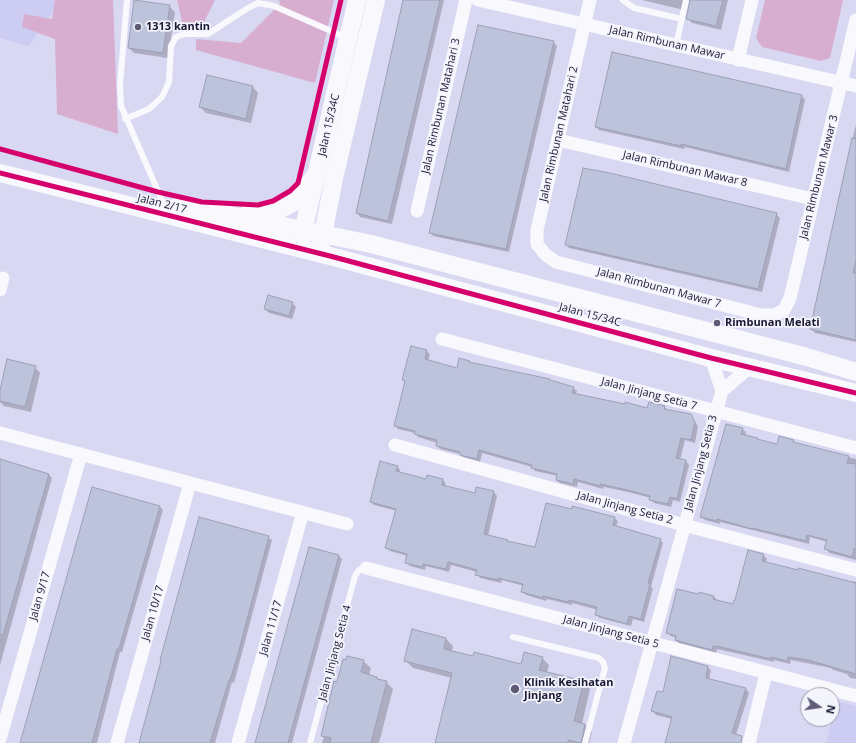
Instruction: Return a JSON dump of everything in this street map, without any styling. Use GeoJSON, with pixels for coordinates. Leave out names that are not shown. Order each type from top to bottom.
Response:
{"type":"FeatureCollection","features":[{"type":"Feature","properties":{"kind":"street","name":"Jalan 15/34C"},"geometry":{"type":"LineString","coordinates":[[357,0],[348,39],[326,175],[324,234],[320,254],[711,358],[856,393]]}},
{"type":"Feature","properties":{"kind":"street","name":"Jalan 15/34C"},"geometry":{"type":"LineString","coordinates":[[298,249],[304,229],[326,175],[376,0]]}},
{"type":"Feature","properties":{"kind":"street","name":"Jalan Rimbunan Matahari 3"},"geometry":{"type":"LineString","coordinates":[[417,212],[466,0]]}},
{"type":"Feature","properties":{"kind":"street","name":"Jalan Rimbunan Mawar"},"geometry":{"type":"LineString","coordinates":[[478,0],[856,86]]}},
{"type":"Feature","properties":{"kind":"street","name":"Jalan Rimbunan Matahari 2"},"geometry":{"type":"LineString","coordinates":[[556,262],[545,254],[537,244],[537,230],[590,0]]}},
{"type":"Feature","properties":{"kind":"street"},"geometry":{"type":"LineString","coordinates":[[738,60],[752,0]]}},
{"type":"Feature","properties":{"kind":"street","name":"Jalan Rimbunan Mawar 3"},"geometry":{"type":"LineString","coordinates":[[761,315],[774,315],[784,310],[790,298],[856,20]]}},
{"type":"Feature","properties":{"kind":"street","name":"Jalan Rimbunan Mawar 8"},"geometry":{"type":"LineString","coordinates":[[558,140],[813,199]]}},
{"type":"Feature","properties":{"kind":"street","name":"Jalan 2/17"},"geometry":{"type":"LineString","coordinates":[[0,162],[164,205],[217,213]]}},
{"type":"Feature","properties":{"kind":"street","name":"Jalan 2/17"},"geometry":{"type":"LineString","coordinates":[[0,173],[320,254]]}},
{"type":"Feature","properties":{"kind":"street"},"geometry":{"type":"LineString","coordinates":[[217,213],[276,210],[296,201],[326,175],[338,221],[354,236],[371,244]]}},
{"type":"Feature","properties":{"kind":"street"},"geometry":{"type":"LineString","coordinates":[[217,213],[324,234]]}},
{"type":"Feature","properties":{"kind":"street","name":"Jalan 15/34C"},"geometry":{"type":"LineString","coordinates":[[324,234],[371,244],[856,372]]}},
{"type":"Feature","properties":{"kind":"street","name":"Jalan Rimbunan Mawar 7"},"geometry":{"type":"LineString","coordinates":[[556,262],[761,315]]}},
{"type":"Feature","properties":{"kind":"street","name":"Jalan Jinjang Setia 7"},"geometry":{"type":"LineString","coordinates":[[442,340],[856,448]]}},
{"type":"Feature","properties":{"kind":"street"},"geometry":{"type":"LineString","coordinates":[[711,358],[722,391],[750,367]]}},
{"type":"Feature","properties":{"kind":"street","name":"Jalan Jinjang Setia 3"},"geometry":{"type":"LineString","coordinates":[[624,743],[722,391]]}},
{"type":"Feature","properties":{"kind":"street"},"geometry":{"type":"LineString","coordinates":[[0,433],[347,524]]}},
{"type":"Feature","properties":{"kind":"street","name":"Jalan Jinjang Setia 2"},"geometry":{"type":"LineString","coordinates":[[395,445],[684,525],[856,570]]}},
{"type":"Feature","properties":{"kind":"street","name":"Jalan 9/17"},"geometry":{"type":"LineString","coordinates":[[0,739],[81,454]]}},
{"type":"Feature","properties":{"kind":"street","name":"Jalan 10/17"},"geometry":{"type":"LineString","coordinates":[[117,743],[190,483]]}},
{"type":"Feature","properties":{"kind":"street","name":"Jalan 11/17"},"geometry":{"type":"LineString","coordinates":[[238,743],[303,512]]}},
{"type":"Feature","properties":{"kind":"street","name":"Jalan Jinjang Setia 5"},"geometry":{"type":"LineString","coordinates":[[366,568],[856,696]]}},
{"type":"Feature","properties":{"kind":"street"},"geometry":{"type":"LineString","coordinates":[[749,743],[766,673]]}},
{"type":"Feature","properties":{"kind":"lane"},"geometry":{"type":"LineString","coordinates":[[127,0],[120,85],[121,106],[125,119],[164,205]]}},
{"type":"Feature","properties":{"kind":"lane"},"geometry":{"type":"LineString","coordinates":[[623,0],[634,8],[682,19]]}},
{"type":"Feature","properties":{"kind":"lane"},"geometry":{"type":"LineString","coordinates":[[676,45],[686,0]]}},
{"type":"Feature","properties":{"kind":"lane"},"geometry":{"type":"LineString","coordinates":[[125,119],[149,109],[162,97],[169,82],[171,46],[176,37],[185,34],[208,34],[258,3],[274,6],[348,39]]}},
{"type":"Feature","properties":{"kind":"lane","name":"Jalan Jinjang Setia 4"},"geometry":{"type":"LineString","coordinates":[[310,743],[355,576],[359,570],[366,568]]}},
{"type":"Feature","properties":{"kind":"lane"},"geometry":{"type":"LineString","coordinates":[[513,637],[599,658],[603,662],[605,668],[585,743]]}},
{"type":"Feature","properties":{"kind":"shaded area"},"geometry":{"type":"Polygon","coordinates":[[[0,0],[61,0],[29,46],[0,38],[0,0]]]}},
{"type":"Feature","properties":{"kind":"shaded area"},"geometry":{"type":"Polygon","coordinates":[[[55,0],[113,0],[118,134],[57,114],[55,39],[22,27],[24,14],[52,19],[55,0]]]}},
{"type":"Feature","properties":{"kind":"shaded area"},"geometry":{"type":"Polygon","coordinates":[[[177,0],[215,0],[203,24],[182,22],[177,0]]]}},
{"type":"Feature","properties":{"kind":"shaded area"},"geometry":{"type":"Polygon","coordinates":[[[279,0],[334,0],[315,83],[196,50],[196,39],[241,43],[280,4],[279,0]]]}},
{"type":"Feature","properties":{"kind":"shaded area"},"geometry":{"type":"Polygon","coordinates":[[[765,0],[843,0],[830,58],[821,61],[762,47],[756,38],[765,0]]]}},
{"type":"Feature","properties":{"kind":"shaded area"},"geometry":{"type":"Polygon","coordinates":[[[840,702],[856,706],[856,743],[826,743],[830,727],[840,727],[840,702]]]}},
{"type":"Feature","properties":{"kind":"building"},"geometry":{"type":"Polygon","coordinates":[[[134,0],[170,5],[163,53],[128,48],[134,0]]]}},
{"type":"Feature","properties":{"kind":"building"},"geometry":{"type":"Polygon","coordinates":[[[403,0],[440,0],[388,221],[356,213],[403,0]]]}},
{"type":"Feature","properties":{"kind":"building"},"geometry":{"type":"Polygon","coordinates":[[[690,0],[723,0],[716,26],[686,19],[690,0]]]}},
{"type":"Feature","properties":{"kind":"building"},"geometry":{"type":"Polygon","coordinates":[[[478,25],[554,41],[506,249],[429,233],[478,25]]]}},
{"type":"Feature","properties":{"kind":"building"},"geometry":{"type":"Polygon","coordinates":[[[612,52],[802,95],[786,169],[681,144],[681,146],[595,127],[612,52]]]}},
{"type":"Feature","properties":{"kind":"building"},"geometry":{"type":"Polygon","coordinates":[[[207,75],[253,86],[246,119],[199,107],[207,75]]]}},
{"type":"Feature","properties":{"kind":"building"},"geometry":{"type":"Polygon","coordinates":[[[852,138],[856,139],[856,260],[853,273],[856,273],[856,340],[810,329],[852,138]]]}},
{"type":"Feature","properties":{"kind":"building"},"geometry":{"type":"Polygon","coordinates":[[[583,168],[610,173],[777,213],[758,289],[565,245],[583,168]]]}},
{"type":"Feature","properties":{"kind":"building"},"geometry":{"type":"Polygon","coordinates":[[[268,295],[293,302],[289,316],[264,309],[268,295]]]}},
{"type":"Feature","properties":{"kind":"building"},"geometry":{"type":"Polygon","coordinates":[[[411,346],[427,350],[425,359],[457,368],[459,358],[470,361],[469,362],[550,379],[574,387],[572,393],[625,404],[625,402],[647,408],[649,402],[665,406],[664,409],[691,414],[695,422],[691,440],[681,438],[676,458],[686,460],[677,499],[670,497],[668,504],[649,500],[650,496],[600,484],[600,486],[574,479],[573,484],[556,480],[557,474],[531,468],[532,465],[479,450],[477,459],[460,455],[460,452],[436,446],[437,440],[414,434],[415,431],[394,426],[405,381],[402,380],[411,346]]]}},
{"type":"Feature","properties":{"kind":"building"},"geometry":{"type":"Polygon","coordinates":[[[7,359],[36,366],[25,407],[0,401],[0,390],[7,359]]]}},
{"type":"Feature","properties":{"kind":"building"},"geometry":{"type":"Polygon","coordinates":[[[726,424],[743,428],[741,434],[758,438],[757,439],[777,444],[779,436],[794,440],[793,442],[849,456],[847,463],[856,464],[856,549],[854,549],[852,557],[824,549],[827,540],[807,535],[806,541],[752,529],[717,519],[717,521],[700,517],[726,424]]]}},
{"type":"Feature","properties":{"kind":"building"},"geometry":{"type":"Polygon","coordinates":[[[0,459],[49,474],[3,635],[0,635],[0,459]]]}},
{"type":"Feature","properties":{"kind":"building"},"geometry":{"type":"Polygon","coordinates":[[[380,461],[398,466],[396,471],[426,479],[427,475],[443,479],[442,485],[475,493],[476,487],[494,491],[484,534],[508,540],[507,541],[535,547],[546,503],[572,509],[572,506],[615,517],[613,525],[661,539],[648,583],[650,584],[641,619],[629,616],[627,624],[595,615],[597,607],[569,600],[568,602],[543,596],[543,598],[521,592],[523,584],[498,578],[498,580],[475,575],[477,570],[448,562],[446,569],[423,564],[422,567],[405,563],[407,554],[385,548],[396,509],[370,502],[380,461]]]}},
{"type":"Feature","properties":{"kind":"building"},"geometry":{"type":"Polygon","coordinates":[[[92,487],[160,506],[119,649],[117,649],[92,743],[20,743],[92,487]]]}},
{"type":"Feature","properties":{"kind":"building"},"geometry":{"type":"Polygon","coordinates":[[[199,517],[269,536],[238,654],[210,743],[139,743],[161,661],[160,660],[199,517]]]}},
{"type":"Feature","properties":{"kind":"building"},"geometry":{"type":"Polygon","coordinates":[[[309,547],[339,555],[288,743],[255,743],[309,547]]]}},
{"type":"Feature","properties":{"kind":"building"},"geometry":{"type":"Polygon","coordinates":[[[748,550],[764,554],[762,561],[798,570],[798,568],[856,583],[856,674],[808,660],[788,657],[787,661],[771,657],[771,659],[713,646],[712,650],[675,640],[676,636],[666,633],[677,589],[714,596],[713,599],[733,604],[748,550]]]}},
{"type":"Feature","properties":{"kind":"building","name":"Klinik Kesihatan Jinjang"},"geometry":{"type":"Polygon","coordinates":[[[412,629],[446,638],[444,649],[473,656],[474,652],[521,664],[524,652],[543,657],[539,670],[584,681],[574,721],[585,724],[581,743],[568,740],[568,743],[435,743],[452,673],[404,661],[412,629]]]}},
{"type":"Feature","properties":{"kind":"building"},"geometry":{"type":"Polygon","coordinates":[[[347,656],[364,660],[361,672],[377,677],[377,679],[387,681],[371,743],[330,743],[331,738],[321,736],[334,681],[337,682],[343,659],[346,660],[347,656]]]}},
{"type":"Feature","properties":{"kind":"building"},"geometry":{"type":"Polygon","coordinates":[[[671,656],[708,666],[706,678],[746,688],[732,733],[742,736],[741,743],[665,743],[672,717],[651,711],[657,691],[663,692],[671,656]]]}},
{"type":"Feature","properties":{"kind":"cycle path"},"geometry":{"type":"LineString","coordinates":[[0,149],[158,192],[202,202],[258,205],[273,201],[290,191],[298,183],[341,0]]}},
{"type":"Feature","properties":{"kind":"cycle path"},"geometry":{"type":"LineString","coordinates":[[0,173],[330,256],[711,358],[856,393]]}},
{"type":"Feature","properties":{"kind":"place","name":"1313 kantin"},"geometry":{"type":"Point","coordinates":[138,27]}},
{"type":"Feature","properties":{"kind":"place","name":"Rimbunan Melati"},"geometry":{"type":"Point","coordinates":[717,323]}},
{"type":"Feature","properties":{"kind":"place","name":"Klinik Kesihatan Jinjang"},"geometry":{"type":"Point","coordinates":[515,689]}}]}
